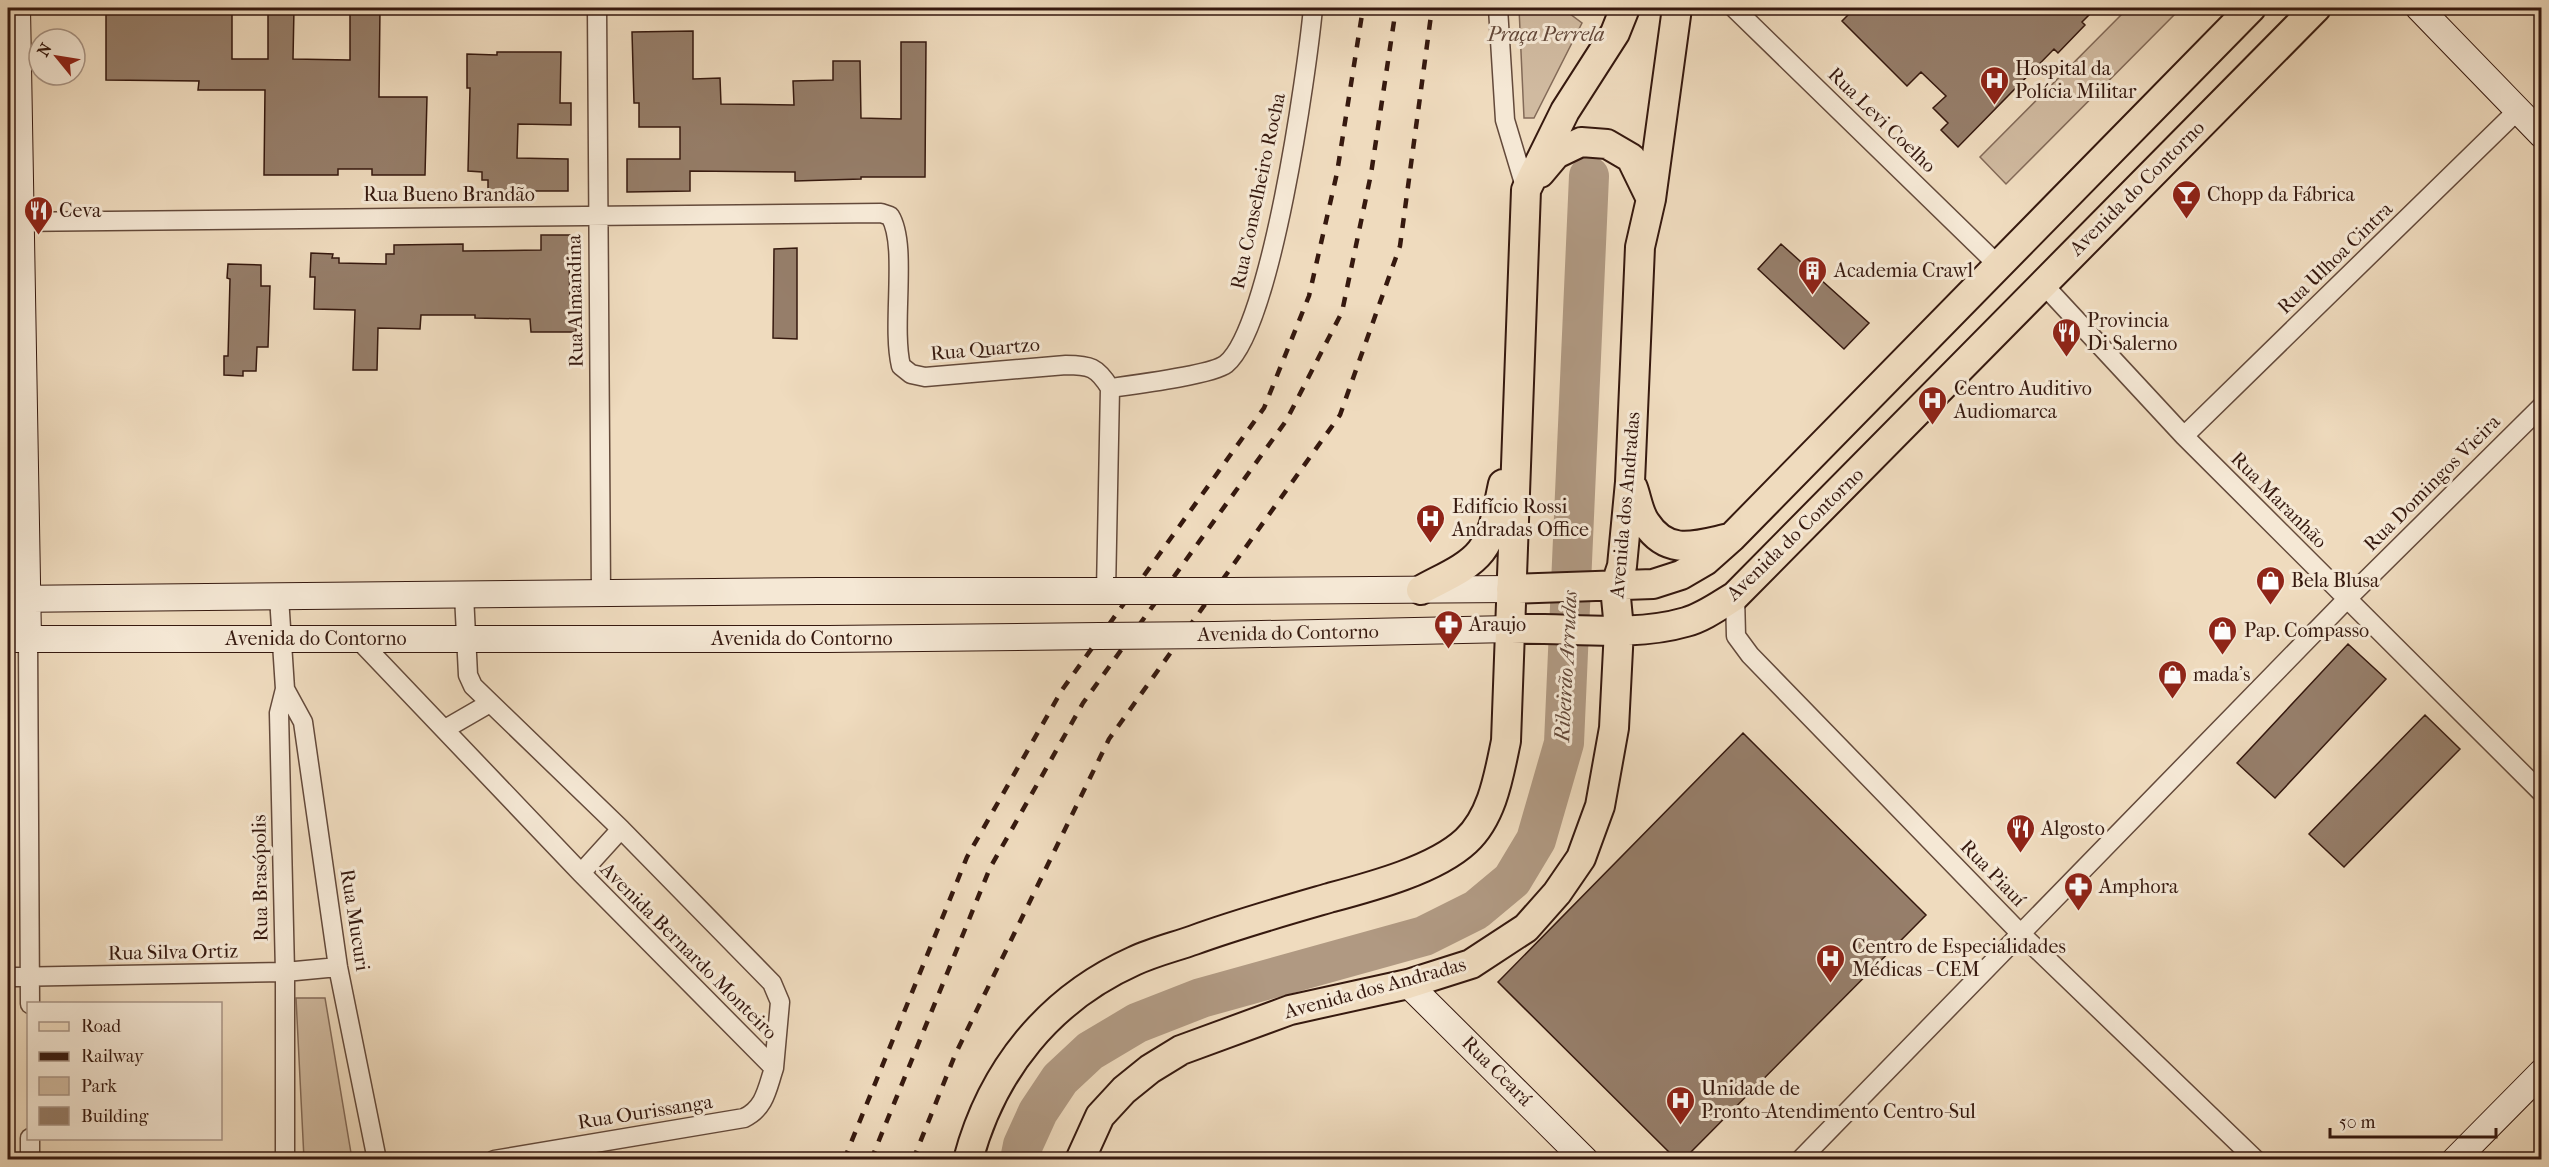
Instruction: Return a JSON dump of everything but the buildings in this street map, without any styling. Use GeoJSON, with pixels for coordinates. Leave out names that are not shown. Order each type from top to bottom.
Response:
{"type":"FeatureCollection","features":[{"type":"Feature","properties":{"kind":"main road"},"geometry":{"type":"LineString","coordinates":[[17,8],[14,221],[18,639]]}},
{"type":"Feature","properties":{"kind":"main road"},"geometry":{"type":"LineString","coordinates":[[968,1160],[980,1120],[997,1083],[1018,1050],[1071,997],[1100,978],[1135,960],[1211,934],[1370,887],[1441,859],[1467,840],[1485,814],[1497,782],[1504,751],[1522,628],[1515,451],[1520,383],[1526,190],[1565,111],[1615,33],[1625,8]]}},
{"type":"Feature","properties":{"kind":"main road","name":"Avenida dos Andradas"},"geometry":{"type":"LineString","coordinates":[[1080,1160],[1100,1116],[1124,1090],[1150,1069],[1181,1050],[1290,1010],[1408,984],[1471,964],[1526,928],[1557,893],[1581,858],[1600,806],[1614,728],[1614,629],[1610,587],[1622,566],[1630,482],[1640,247],[1651,199],[1677,8]]}},
{"type":"Feature","properties":{"kind":"main road","name":"Avenida do Contorno"},"geometry":{"type":"LineString","coordinates":[[17,599],[819,591],[1421,590],[1610,587],[1653,584],[1681,575],[1705,561],[1732,537],[2251,8]]}},
{"type":"Feature","properties":{"kind":"main road","name":"Avenida do Contorno"},"geometry":{"type":"LineString","coordinates":[[18,639],[828,639],[1215,635],[1522,628],[1614,629],[1668,626],[1688,621],[1735,596],[2316,8]]}},
{"type":"Feature","properties":{"kind":"main road"},"geometry":{"type":"LineString","coordinates":[[2419,8],[2541,135]]}},
{"type":"Feature","properties":{"kind":"main road"},"geometry":{"type":"LineString","coordinates":[[1526,190],[1556,154],[1581,142],[1607,144],[1631,158],[1651,199]]}},
{"type":"Feature","properties":{"kind":"main road"},"geometry":{"type":"LineString","coordinates":[[2027,236],[2023,252],[2026,263],[2042,283]]}},
{"type":"Feature","properties":{"kind":"main road"},"geometry":{"type":"LineString","coordinates":[[1998,265],[2010,274],[2018,291],[2012,314]]}},
{"type":"Feature","properties":{"kind":"main road"},"geometry":{"type":"LineString","coordinates":[[1421,590],[1466,565],[1480,552],[1491,530],[1515,451]]}},
{"type":"Feature","properties":{"kind":"main road"},"geometry":{"type":"LineString","coordinates":[[1630,482],[1646,523],[1664,541],[1673,546],[1684,547],[1732,537]]}},
{"type":"Feature","properties":{"kind":"main road","name":"Rua Ceará"},"geometry":{"type":"LineString","coordinates":[[1408,984],[1585,1160]]}},
{"type":"Feature","properties":{"kind":"main road"},"geometry":{"type":"LineString","coordinates":[[2455,1160],[2541,1072]]}},
{"type":"Feature","properties":{"kind":"street","name":"Rua Almandina"},"geometry":{"type":"LineString","coordinates":[[597,8],[601,594]]}},
{"type":"Feature","properties":{"kind":"street","name":"Rua Conselheiro Rocha"},"geometry":{"type":"LineString","coordinates":[[1110,388],[1189,375],[1224,366],[1244,339],[1257,302],[1287,183],[1304,87],[1313,8]]}},
{"type":"Feature","properties":{"kind":"street"},"geometry":{"type":"LineString","coordinates":[[1498,8],[1505,120],[1526,190]]}},
{"type":"Feature","properties":{"kind":"street","name":"Rua Levi Coelho"},"geometry":{"type":"LineString","coordinates":[[1734,8],[1998,265]]}},
{"type":"Feature","properties":{"kind":"street","name":"Rua Ulhoa Cintra"},"geometry":{"type":"LineString","coordinates":[[2184,436],[2517,111]]}},
{"type":"Feature","properties":{"kind":"street","name":"Rua Bueno Brandão"},"geometry":{"type":"LineString","coordinates":[[14,221],[871,212],[890,216]]}},
{"type":"Feature","properties":{"kind":"street","name":"Rua Quartzo"},"geometry":{"type":"LineString","coordinates":[[890,216],[898,235],[896,336],[901,366],[911,374],[925,377],[1087,365],[1101,373],[1110,388]]}},
{"type":"Feature","properties":{"kind":"street","name":"Rua Maranhão"},"geometry":{"type":"LineString","coordinates":[[2042,283],[2184,436],[2541,793]]}},
{"type":"Feature","properties":{"kind":"street"},"geometry":{"type":"LineString","coordinates":[[1109,591],[1110,388]]}},
{"type":"Feature","properties":{"kind":"street","name":"Rua Domingos Vieira"},"geometry":{"type":"LineString","coordinates":[[1800,1160],[2347,599],[2541,406]]}},
{"type":"Feature","properties":{"kind":"street","name":"Avenida Bernardo Monteiro"},"geometry":{"type":"LineString","coordinates":[[464,596],[470,680],[490,703],[621,829],[772,983],[780,1002],[774,1068]]}},
{"type":"Feature","properties":{"kind":"street","name":"Rua Piauí"},"geometry":{"type":"LineString","coordinates":[[1735,596],[1736,636],[1750,655],[2020,933],[2256,1160]]}},
{"type":"Feature","properties":{"kind":"street","name":"Rua Brasópolis"},"geometry":{"type":"LineString","coordinates":[[279,597],[285,689],[279,713],[285,972],[285,1160]]}},
{"type":"Feature","properties":{"kind":"street","name":"Avenida Bernardo Monteiro"},"geometry":{"type":"LineString","coordinates":[[357,638],[581,873],[774,1068]]}},
{"type":"Feature","properties":{"kind":"street"},"geometry":{"type":"LineString","coordinates":[[18,639],[30,1002]]}},
{"type":"Feature","properties":{"kind":"street","name":"Rua Mucuri"},"geometry":{"type":"LineString","coordinates":[[285,689],[303,722],[338,967],[377,1160]]}},
{"type":"Feature","properties":{"kind":"street"},"geometry":{"type":"LineString","coordinates":[[445,729],[490,703]]}},
{"type":"Feature","properties":{"kind":"street"},"geometry":{"type":"LineString","coordinates":[[581,873],[621,829]]}},
{"type":"Feature","properties":{"kind":"street","name":"Rua Silva Ortiz"},"geometry":{"type":"LineString","coordinates":[[8,977],[285,972],[338,967]]}},
{"type":"Feature","properties":{"kind":"street","name":"Rua Ourissanga"},"geometry":{"type":"LineString","coordinates":[[494,1160],[744,1118],[754,1113],[763,1104],[774,1068]]}},
{"type":"Feature","properties":{"kind":"street"},"geometry":{"type":"LineString","coordinates":[[30,1140],[30,1160]]}},
{"type":"Feature","properties":{"kind":"green space","name":"Praça Perrela"},"geometry":{"type":"Polygon","coordinates":[[[1519,8],[1562,8],[1582,23],[1534,118],[1524,118],[1519,8]]]}},
{"type":"Feature","properties":{"kind":"green space"},"geometry":{"type":"Polygon","coordinates":[[[2128,8],[2181,8],[2006,184],[1980,157],[2128,8]]]}},
{"type":"Feature","properties":{"kind":"green space"},"geometry":{"type":"Polygon","coordinates":[[[296,998],[325,998],[352,1159],[304,1159],[296,998]]]}},
{"type":"Feature","properties":{"kind":"waterway","name":"Ribeirão Arrudas"},"geometry":{"type":"LineString","coordinates":[[1020,1160],[1023,1145],[1038,1112],[1060,1079],[1090,1051],[1137,1023],[1201,998],[1424,936],[1476,910],[1512,880],[1536,840],[1564,743],[1589,176]]}},
{"type":"Feature","properties":{"kind":"railway"},"geometry":{"type":"LineString","coordinates":[[844,1160],[967,857],[1062,690],[1264,408],[1309,296],[1337,173],[1363,8]]}},
{"type":"Feature","properties":{"kind":"railway"},"geometry":{"type":"LineString","coordinates":[[871,1160],[990,868],[1083,703],[1286,421],[1342,312],[1371,174],[1396,8]]}},
{"type":"Feature","properties":{"kind":"railway"},"geometry":{"type":"LineString","coordinates":[[913,1160],[955,1055],[1109,739],[1340,415],[1400,246],[1432,8]]}},
{"type":"Feature","properties":{"kind":"place","name":"Hospital da Polícia Militar"},"geometry":{"type":"Point","coordinates":[1994,106]}},
{"type":"Feature","properties":{"kind":"place","name":"Chopp da Fábrica"},"geometry":{"type":"Point","coordinates":[2186,220]}},
{"type":"Feature","properties":{"kind":"place","name":"Ceva"},"geometry":{"type":"Point","coordinates":[38,236]}},
{"type":"Feature","properties":{"kind":"place","name":"Academia Crawl"},"geometry":{"type":"Point","coordinates":[1813,296]}},
{"type":"Feature","properties":{"kind":"place","name":"Provincia Di Salerno"},"geometry":{"type":"Point","coordinates":[2066,358]}},
{"type":"Feature","properties":{"kind":"place","name":"Centro Auditivo Audiomarca"},"geometry":{"type":"Point","coordinates":[1933,426]}},
{"type":"Feature","properties":{"kind":"place","name":"Edifício Rossi Andradas Office"},"geometry":{"type":"Point","coordinates":[1431,544]}},
{"type":"Feature","properties":{"kind":"place","name":"Bela Blusa"},"geometry":{"type":"Point","coordinates":[2270,606]}},
{"type":"Feature","properties":{"kind":"place","name":"Araujo"},"geometry":{"type":"Point","coordinates":[1448,650]}},
{"type":"Feature","properties":{"kind":"place","name":"Pap. Compasso"},"geometry":{"type":"Point","coordinates":[2223,656]}},
{"type":"Feature","properties":{"kind":"place","name":"mada's"},"geometry":{"type":"Point","coordinates":[2172,700]}},
{"type":"Feature","properties":{"kind":"place","name":"Algosto"},"geometry":{"type":"Point","coordinates":[2020,854]}},
{"type":"Feature","properties":{"kind":"place","name":"Amphora"},"geometry":{"type":"Point","coordinates":[2078,912]}},
{"type":"Feature","properties":{"kind":"place","name":"Centro de Especialidades Médicas - CEM"},"geometry":{"type":"Point","coordinates":[1831,984]}},
{"type":"Feature","properties":{"kind":"place","name":"Unidade de Pronto-Atendimento Centro-Sul"},"geometry":{"type":"Point","coordinates":[1680,1126]}}]}
